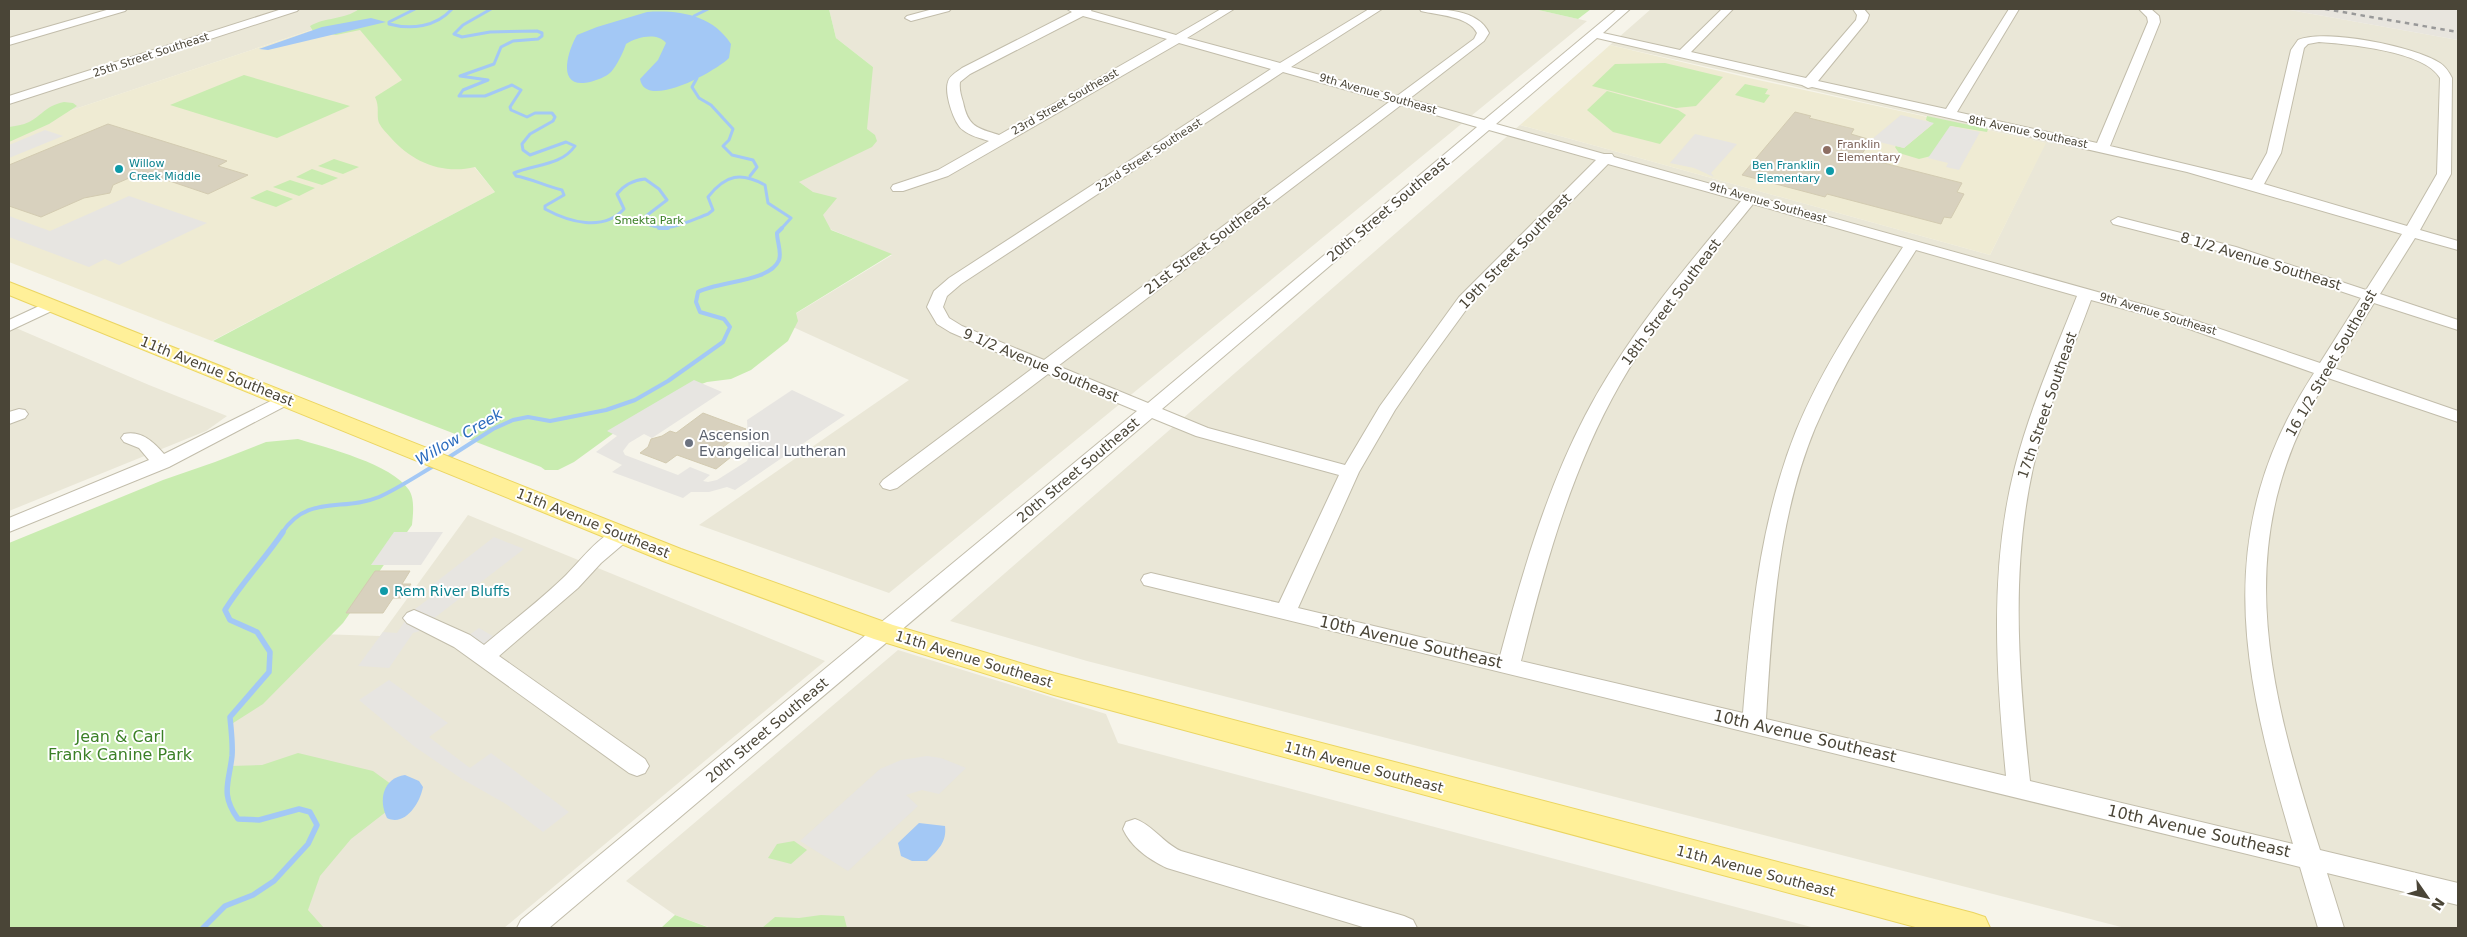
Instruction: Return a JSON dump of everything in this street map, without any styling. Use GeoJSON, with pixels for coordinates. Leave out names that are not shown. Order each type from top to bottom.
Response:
{"type":"FeatureCollection","features":[{"type":"Feature","properties":{"kind":"main road","name":"11th Avenue Southeast"},"geometry":{"type":"LineString","coordinates":[[9,288],[622,535],[725,575],[884,632],[1054,684],[1973,928]]}},
{"type":"Feature","properties":{"kind":"street"},"geometry":{"type":"LineString","coordinates":[[9,42],[120,9]]}},
{"type":"Feature","properties":{"kind":"street","name":"25th Street Southeast"},"geometry":{"type":"LineString","coordinates":[[9,100],[293,9]]}},
{"type":"Feature","properties":{"kind":"street"},"geometry":{"type":"LineString","coordinates":[[911,18],[945,9]]}},
{"type":"Feature","properties":{"kind":"street","name":"23rd Street Southeast"},"geometry":{"type":"LineString","coordinates":[[898,188],[943,172],[1229,9]]}},
{"type":"Feature","properties":{"kind":"street","name":"22nd Street Southeast"},"geometry":{"type":"LineString","coordinates":[[937,313],[935,307],[940,294],[955,281],[1283,67],[1377,9]]}},
{"type":"Feature","properties":{"kind":"street","name":"21st Street Southeast"},"geometry":{"type":"LineString","coordinates":[[890,484],[1478,41],[1483,33],[1481,27],[1472,21],[1425,9]]}},
{"type":"Feature","properties":{"kind":"street","name":"20th Street Southeast"},"geometry":{"type":"LineString","coordinates":[[530,928],[1150,411],[1624,9]]}},
{"type":"Feature","properties":{"kind":"street"},"geometry":{"type":"LineString","coordinates":[[1682,55],[1728,9]]}},
{"type":"Feature","properties":{"kind":"street"},"geometry":{"type":"LineString","coordinates":[[1808,84],[1861,21],[1863,15],[1858,9]]}},
{"type":"Feature","properties":{"kind":"street"},"geometry":{"type":"LineString","coordinates":[[1949,114],[2014,9]]}},
{"type":"Feature","properties":{"kind":"street"},"geometry":{"type":"LineString","coordinates":[[2102,148],[2154,22],[2153,16],[2145,9]]}},
{"type":"Feature","properties":{"kind":"street"},"geometry":{"type":"LineString","coordinates":[[1000,140],[969,129],[961,122],[953,87],[954,81],[966,71],[1080,10]]}},
{"type":"Feature","properties":{"kind":"street","name":"9th Avenue Southeast"},"geometry":{"type":"LineString","coordinates":[[1080,10],[1607,157],[2205,328],[2458,417]]}},
{"type":"Feature","properties":{"kind":"street","name":"8th Avenue Southeast"},"geometry":{"type":"LineString","coordinates":[[1594,34],[1808,84],[2102,148],[2256,185],[2458,246]]}},
{"type":"Feature","properties":{"kind":"street","name":"16 1/2 Street Southeast"},"geometry":{"type":"LineString","coordinates":[[2256,185],[2274,153],[2297,50],[2300,44],[2308,40],[2320,39],[2362,44],[2410,55],[2431,62],[2439,68],[2446,78],[2452,130],[2440,186],[2370,295],[2293,422],[2276,465],[2260,532],[2255,567],[2256,614],[2263,675],[2277,741],[2331,928]]}},
{"type":"Feature","properties":{"kind":"street","name":"19th Street Southeast"},"geometry":{"type":"LineString","coordinates":[[1285,613],[1350,472],[1386,410],[1465,300],[1607,157]]}},
{"type":"Feature","properties":{"kind":"street"},"geometry":{"type":"LineString","coordinates":[[2444,174],[2458,178]]}},
{"type":"Feature","properties":{"kind":"street","name":"18th Street Southeast"},"geometry":{"type":"LineString","coordinates":[[1509,664],[1540,552],[1584,435],[1611,384],[1640,340],[1751,198]]}},
{"type":"Feature","properties":{"kind":"street","name":"8 1/2 Avenue Southeast"},"geometry":{"type":"LineString","coordinates":[[2118,221],[2225,248],[2458,325]]}},
{"type":"Feature","properties":{"kind":"street"},"geometry":{"type":"LineString","coordinates":[[1754,724],[1759,628],[1771,550],[1794,459],[1836,365],[1913,244]]}},
{"type":"Feature","properties":{"kind":"street","name":"17th Street Southeast"},"geometry":{"type":"LineString","coordinates":[[2019,788],[2008,671],[2011,552],[2016,510],[2024,468],[2033,439],[2086,293]]}},
{"type":"Feature","properties":{"kind":"street"},"geometry":{"type":"LineString","coordinates":[[9,326],[52,305]]}},
{"type":"Feature","properties":{"kind":"street","name":"9 1/2 Avenue Southeast"},"geometry":{"type":"LineString","coordinates":[[937,313],[943,321],[956,329],[1150,411],[1217,437],[1350,472]]}},
{"type":"Feature","properties":{"kind":"street"},"geometry":{"type":"LineString","coordinates":[[9,525],[210,441],[285,399]]}},
{"type":"Feature","properties":{"kind":"street"},"geometry":{"type":"LineString","coordinates":[[130,438],[145,444],[162,462]]}},
{"type":"Feature","properties":{"kind":"street"},"geometry":{"type":"LineString","coordinates":[[484,657],[571,583],[594,558],[622,535]]}},
{"type":"Feature","properties":{"kind":"street","name":"10th Avenue Southeast"},"geometry":{"type":"LineString","coordinates":[[1151,580],[1285,613],[1509,664],[2458,894]]}},
{"type":"Feature","properties":{"kind":"street"},"geometry":{"type":"LineString","coordinates":[[414,618],[462,641],[637,766]]}},
{"type":"Feature","properties":{"kind":"street"},"geometry":{"type":"LineString","coordinates":[[1134,829],[1160,853],[1176,860],[1404,928]]}},
{"type":"Feature","properties":{"kind":"shaded area"},"geometry":{"type":"Polygon","coordinates":[[[9,9],[374,9],[9,131],[9,9]]]}},
{"type":"Feature","properties":{"kind":"shaded area"},"geometry":{"type":"Polygon","coordinates":[[[829,9],[1534,9],[1587,21],[889,593],[699,525],[909,380],[782,322],[892,255],[813,222],[799,182],[873,67],[836,38],[829,9]]]}},
{"type":"Feature","properties":{"kind":"shaded area"},"geometry":{"type":"Polygon","coordinates":[[[1651,9],[2284,9],[2458,40],[2458,928],[2125,928],[1087,661],[950,621],[1520,125],[1990,255],[2045,143],[1610,45],[1651,9]]]}},
{"type":"Feature","properties":{"kind":"shaded area"},"geometry":{"type":"Polygon","coordinates":[[[2284,9],[2458,9],[2458,40],[2284,9]]]}},
{"type":"Feature","properties":{"kind":"shaded area"},"geometry":{"type":"Polygon","coordinates":[[[350,17],[495,192],[212,341],[9,262],[9,131],[350,17]]]}},
{"type":"Feature","properties":{"kind":"shaded area","name":"Franklin Elementary"},"geometry":{"type":"Polygon","coordinates":[[[1610,45],[1749,78],[2046,143],[1990,255],[1520,125],[1610,45]]]}},
{"type":"Feature","properties":{"kind":"shaded area"},"geometry":{"type":"Polygon","coordinates":[[[1901,115],[1934,123],[1904,148],[1871,140],[1901,115]]]}},
{"type":"Feature","properties":{"kind":"shaded area"},"geometry":{"type":"Polygon","coordinates":[[[1950,126],[1980,132],[1959,170],[1946,167],[1948,163],[1928,158],[1950,126]]]}},
{"type":"Feature","properties":{"kind":"shaded area"},"geometry":{"type":"Polygon","coordinates":[[[45,130],[63,136],[9,158],[9,145],[45,130]]]}},
{"type":"Feature","properties":{"kind":"shaded area"},"geometry":{"type":"Polygon","coordinates":[[[1695,134],[1737,144],[1711,173],[1714,177],[1694,168],[1670,163],[1695,134]]]}},
{"type":"Feature","properties":{"kind":"shaded area"},"geometry":{"type":"Polygon","coordinates":[[[129,196],[207,223],[119,265],[105,259],[89,267],[9,237],[9,216],[50,231],[129,196]]]}},
{"type":"Feature","properties":{"kind":"shaded area"},"geometry":{"type":"Polygon","coordinates":[[[9,325],[227,416],[206,431],[9,511],[9,325]]]}},
{"type":"Feature","properties":{"kind":"shaded area"},"geometry":{"type":"Polygon","coordinates":[[[694,380],[722,392],[652,438],[644,434],[629,443],[623,451],[625,455],[678,475],[690,467],[710,475],[703,481],[708,482],[717,480],[747,461],[749,456],[747,420],[792,390],[845,415],[735,490],[727,487],[709,492],[691,492],[683,498],[612,472],[622,465],[596,452],[617,436],[607,431],[694,380]]]}},
{"type":"Feature","properties":{"kind":"shaded area"},"geometry":{"type":"Polygon","coordinates":[[[468,515],[825,661],[504,928],[203,928],[231,810],[230,717],[257,632],[380,636],[468,515]]]}},
{"type":"Feature","properties":{"kind":"shaded area"},"geometry":{"type":"Polygon","coordinates":[[[394,532],[443,532],[421,565],[371,565],[394,532]]]}},
{"type":"Feature","properties":{"kind":"shaded area"},"geometry":{"type":"Polygon","coordinates":[[[494,537],[524,549],[433,619],[469,635],[479,628],[496,638],[467,656],[423,630],[413,633],[389,668],[358,666],[383,632],[397,633],[411,612],[435,594],[427,589],[494,537]]]}},
{"type":"Feature","properties":{"kind":"shaded area"},"geometry":{"type":"Polygon","coordinates":[[[898,650],[1106,714],[1118,743],[1815,928],[711,928],[675,915],[626,881],[898,650]]]}},
{"type":"Feature","properties":{"kind":"shaded area"},"geometry":{"type":"Polygon","coordinates":[[[389,680],[448,723],[429,737],[470,768],[491,753],[569,812],[543,832],[506,804],[462,779],[415,747],[359,700],[389,680]]]}},
{"type":"Feature","properties":{"kind":"shaded area"},"geometry":{"type":"Polygon","coordinates":[[[927,756],[941,758],[966,768],[939,794],[922,790],[906,795],[918,806],[848,871],[800,841],[880,769],[901,760],[927,756]]]}},
{"type":"Feature","properties":{"kind":"green space","name":"Smekta Park"},"geometry":{"type":"Polygon","coordinates":[[[359,9],[829,9],[836,38],[873,67],[867,129],[875,135],[877,141],[872,147],[799,182],[813,192],[837,198],[823,215],[831,230],[892,254],[796,313],[798,321],[788,341],[751,370],[731,379],[707,382],[680,392],[629,422],[574,462],[558,470],[545,470],[213,341],[495,192],[475,167],[463,169],[440,168],[418,160],[399,146],[379,123],[375,97],[402,80],[360,30],[336,35],[313,31],[310,26],[353,13],[359,9]]]}},
{"type":"Feature","properties":{"kind":"green space"},"geometry":{"type":"Polygon","coordinates":[[[1534,9],[1591,9],[1578,19],[1534,9]]]}},
{"type":"Feature","properties":{"kind":"green space"},"geometry":{"type":"Polygon","coordinates":[[[1665,63],[1723,77],[1696,106],[1676,108],[1592,86],[1615,64],[1665,63]]]}},
{"type":"Feature","properties":{"kind":"green space"},"geometry":{"type":"Polygon","coordinates":[[[244,75],[350,106],[277,138],[170,105],[244,75]]]}},
{"type":"Feature","properties":{"kind":"green space"},"geometry":{"type":"Polygon","coordinates":[[[1745,84],[1768,89],[1765,94],[1770,95],[1764,103],[1735,95],[1745,84]]]}},
{"type":"Feature","properties":{"kind":"green space"},"geometry":{"type":"Polygon","coordinates":[[[1607,91],[1678,110],[1686,115],[1660,144],[1613,132],[1587,110],[1607,91]]]}},
{"type":"Feature","properties":{"kind":"green space"},"geometry":{"type":"Polygon","coordinates":[[[64,102],[73,103],[77,106],[49,124],[9,142],[9,127],[29,122],[49,108],[64,102]]]}},
{"type":"Feature","properties":{"kind":"green space"},"geometry":{"type":"Polygon","coordinates":[[[1927,116],[1988,129],[1987,132],[1951,126],[1931,156],[1919,159],[1899,153],[1896,146],[1904,148],[1933,124],[1926,120],[1927,116]]]}},
{"type":"Feature","properties":{"kind":"green space"},"geometry":{"type":"Polygon","coordinates":[[[334,159],[359,167],[343,174],[318,166],[334,159]]]}},
{"type":"Feature","properties":{"kind":"green space"},"geometry":{"type":"Polygon","coordinates":[[[312,169],[338,178],[322,185],[296,177],[312,169]]]}},
{"type":"Feature","properties":{"kind":"green space"},"geometry":{"type":"Polygon","coordinates":[[[290,180],[315,188],[299,196],[273,187],[290,180]]]}},
{"type":"Feature","properties":{"kind":"green space"},"geometry":{"type":"Polygon","coordinates":[[[267,190],[293,199],[276,207],[250,198],[267,190]]]}},
{"type":"Feature","properties":{"kind":"green space","name":"Jean & Carl Frank Canine Park"},"geometry":{"type":"Polygon","coordinates":[[[298,439],[358,458],[389,472],[409,490],[413,507],[412,525],[343,623],[263,704],[230,725],[232,754],[230,766],[262,765],[298,753],[373,771],[395,787],[391,808],[351,839],[320,876],[308,910],[324,928],[9,928],[9,543],[163,480],[266,442],[298,439]]]}},
{"type":"Feature","properties":{"kind":"green space"},"geometry":{"type":"Polygon","coordinates":[[[794,841],[807,850],[791,864],[768,858],[777,844],[794,841]]]}},
{"type":"Feature","properties":{"kind":"green space"},"geometry":{"type":"Polygon","coordinates":[[[675,915],[710,928],[661,928],[675,915]]]}},
{"type":"Feature","properties":{"kind":"green space"},"geometry":{"type":"Polygon","coordinates":[[[821,915],[844,916],[847,928],[762,928],[775,917],[799,918],[821,915]]]}},
{"type":"Feature","properties":{"kind":"water"},"geometry":{"type":"Polygon","coordinates":[[[647,12],[671,12],[694,16],[714,26],[731,44],[729,58],[696,79],[667,90],[654,91],[645,88],[640,79],[658,60],[666,43],[658,38],[647,37],[636,39],[626,44],[622,55],[607,75],[590,82],[579,83],[572,80],[568,75],[568,59],[577,35],[647,12]]]}},
{"type":"Feature","properties":{"kind":"water"},"geometry":{"type":"Polygon","coordinates":[[[371,18],[386,22],[268,50],[259,49],[322,27],[371,18]]]}},
{"type":"Feature","properties":{"kind":"water"},"geometry":{"type":"Polygon","coordinates":[[[405,775],[419,781],[423,787],[419,800],[406,816],[394,820],[387,818],[383,804],[384,791],[392,780],[405,775]]]}},
{"type":"Feature","properties":{"kind":"water"},"geometry":{"type":"Polygon","coordinates":[[[919,823],[945,826],[943,841],[927,861],[912,861],[901,856],[898,843],[919,823]]]}},
{"type":"Feature","properties":{"kind":"building","name":"Ben Franklin Elementary"},"geometry":{"type":"Polygon","coordinates":[[[1795,112],[1811,116],[1809,118],[1854,129],[1851,134],[1871,140],[1860,157],[1962,183],[1957,192],[1964,194],[1951,218],[1944,217],[1941,224],[1827,194],[1825,197],[1742,175],[1795,112]]]}},
{"type":"Feature","properties":{"kind":"building","name":"Willow Creek Middle"},"geometry":{"type":"Polygon","coordinates":[[[108,124],[227,161],[218,166],[248,175],[208,194],[143,172],[113,185],[110,193],[84,198],[41,217],[9,206],[9,165],[108,124]]]}},
{"type":"Feature","properties":{"kind":"building","name":"Ascension Evangelical Lutheran"},"geometry":{"type":"Polygon","coordinates":[[[703,413],[746,429],[722,448],[736,453],[716,469],[677,455],[666,463],[640,453],[648,447],[651,439],[662,436],[670,431],[676,433],[703,413]]]}},
{"type":"Feature","properties":{"kind":"building","name":"Rem River Bluffs"},"geometry":{"type":"Polygon","coordinates":[[[375,571],[410,571],[402,584],[411,584],[401,598],[393,598],[383,613],[346,613],[375,571]]]}},
{"type":"Feature","properties":{"kind":"waterway","name":"Willow Creek"},"geometry":{"type":"LineString","coordinates":[[415,9],[389,22],[389,24],[406,27],[423,26],[438,20],[452,9]]}},
{"type":"Feature","properties":{"kind":"waterway","name":"Willow Creek"},"geometry":{"type":"LineString","coordinates":[[491,9],[463,25],[454,34],[462,37],[490,32],[537,31],[542,33],[542,36],[538,39],[513,41],[501,47],[494,64],[460,76],[488,80],[463,90],[459,96],[485,96],[512,85],[521,90],[510,107],[511,110],[527,117],[535,113],[552,113],[555,117],[553,121],[530,134],[522,144],[523,150],[530,155],[566,142],[575,146],[569,153],[555,161],[514,173],[516,176],[562,190],[564,195],[545,206],[545,209],[575,221],[596,223],[606,221],[624,209],[617,194],[633,182],[645,179],[659,189],[667,200],[646,216],[645,223],[661,227],[677,226],[708,214],[713,210],[708,197],[715,189],[728,180],[741,177],[765,185],[768,203],[791,218],[781,229]]}},
{"type":"Feature","properties":{"kind":"waterway"},"geometry":{"type":"LineString","coordinates":[[694,16],[708,9]]}},
{"type":"Feature","properties":{"kind":"waterway"},"geometry":{"type":"LineString","coordinates":[[697,78],[692,87],[699,98],[711,105],[733,129],[729,140],[723,146],[732,155],[753,160],[757,167],[750,176]]}},
{"type":"Feature","properties":{"kind":"waterway","name":"Willow Creek"},"geometry":{"type":"LineString","coordinates":[[659,228],[668,228]]}},
{"type":"Feature","properties":{"kind":"waterway","name":"Willow Creek"},"geometry":{"type":"LineString","coordinates":[[446,459],[493,429],[513,420],[528,417],[550,421],[606,410],[635,400],[668,381],[723,342],[730,327],[724,319],[700,312],[696,302],[698,292],[707,288],[755,277],[766,273],[774,267],[780,257],[777,233],[781,229]]}},
{"type":"Feature","properties":{"kind":"waterway","name":"Willow Creek"},"geometry":{"type":"LineString","coordinates":[[282,533],[292,521],[314,508],[366,501],[379,497],[437,464]]}},
{"type":"Feature","properties":{"kind":"waterway","name":"Willow Creek"},"geometry":{"type":"LineString","coordinates":[[203,928],[225,906],[253,895],[274,881],[308,844],[317,825],[310,812],[299,809],[259,820],[238,819],[232,810],[227,795],[232,751],[230,717],[269,672],[270,652],[257,632],[230,620],[225,610],[283,532]]}},
{"type":"Feature","properties":{"kind":"railway"},"geometry":{"type":"LineString","coordinates":[[2325,9],[2458,32]]}},
{"type":"Feature","properties":{"kind":"place","name":"Franklin Elementary"},"geometry":{"type":"Point","coordinates":[1827,150]}},
{"type":"Feature","properties":{"kind":"place","name":"Willow Creek Middle"},"geometry":{"type":"Point","coordinates":[119,169]}},
{"type":"Feature","properties":{"kind":"place","name":"Ben Franklin Elementary"},"geometry":{"type":"Point","coordinates":[1830,171]}},
{"type":"Feature","properties":{"kind":"place","name":"Ascension Evangelical Lutheran"},"geometry":{"type":"Point","coordinates":[689,443]}},
{"type":"Feature","properties":{"kind":"place","name":"Rem River Bluffs"},"geometry":{"type":"Point","coordinates":[384,591]}}]}
